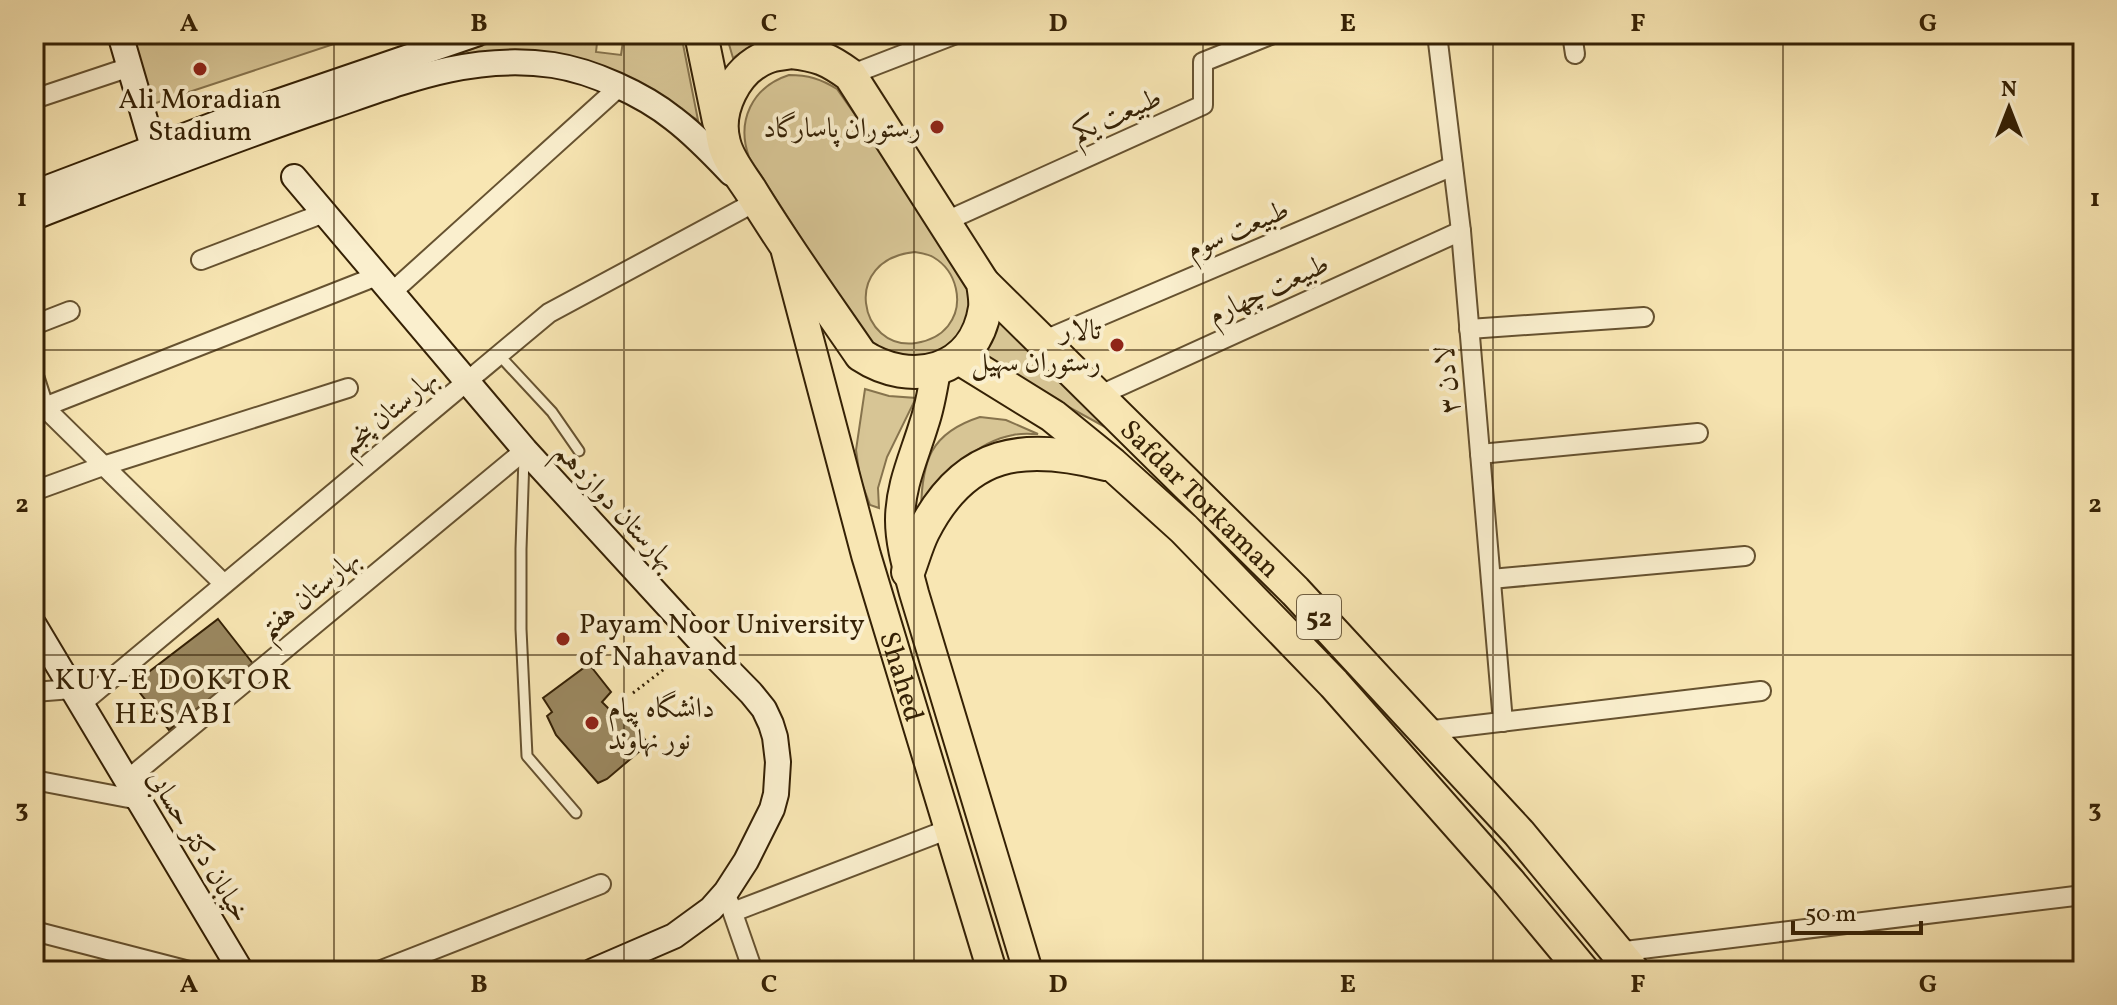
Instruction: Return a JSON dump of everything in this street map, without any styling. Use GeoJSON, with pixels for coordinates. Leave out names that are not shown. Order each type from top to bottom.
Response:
{"type":"FeatureCollection","features":[{"type":"Feature","properties":{"kind":"highway"},"geometry":{"type":"LineString","coordinates":[[701,34],[724,148],[861,355],[894,371],[915,373],[948,364],[972,344],[981,326],[986,305],[983,283]]}},
{"type":"Feature","properties":{"kind":"highway","name":"52"},"geometry":{"type":"LineString","coordinates":[[823,34],[983,283]]}},
{"type":"Feature","properties":{"kind":"highway","name":"52"},"geometry":{"type":"LineString","coordinates":[[722,134],[723,111],[731,89],[746,71],[766,57],[791,52],[814,54],[850,75]]}},
{"type":"Feature","properties":{"kind":"highway","name":"Safdar Torkaman"},"geometry":{"type":"LineString","coordinates":[[983,283],[1295,591],[1519,833],[1625,961]]}},
{"type":"Feature","properties":{"kind":"highway","name":"Safdar Torkaman"},"geometry":{"type":"LineString","coordinates":[[948,364],[1053,416],[1115,466],[1184,529],[1334,684],[1509,882],[1583,971]]}},
{"type":"Feature","properties":{"kind":"highway"},"geometry":{"type":"LineString","coordinates":[[908,572],[923,533],[942,500],[975,469],[1016,455],[1042,453],[1072,455],[1115,466]]}},
{"type":"Feature","properties":{"kind":"main road","name":"Shahed"},"geometry":{"type":"LineString","coordinates":[[783,240],[866,555],[992,971]]}},
{"type":"Feature","properties":{"kind":"main road","name":"Shahed"},"geometry":{"type":"LineString","coordinates":[[948,364],[911,461],[902,496],[900,523],[908,572],[1028,971]]}},
{"type":"Feature","properties":{"kind":"street"},"geometry":{"type":"LineString","coordinates":[[120,34],[158,157]]}},
{"type":"Feature","properties":{"kind":"street"},"geometry":{"type":"LineString","coordinates":[[34,217],[158,157],[476,34]]}},
{"type":"Feature","properties":{"kind":"street"},"geometry":{"type":"LineString","coordinates":[[850,75],[956,34]]}},
{"type":"Feature","properties":{"kind":"street","name":"طبیعت یکم"},"geometry":{"type":"LineString","coordinates":[[944,222],[1203,105],[1203,62],[1273,34]]}},
{"type":"Feature","properties":{"kind":"street","name":"لادن ۳"},"geometry":{"type":"LineString","coordinates":[[1437,34],[1461,231],[1503,722]]}},
{"type":"Feature","properties":{"kind":"street"},"geometry":{"type":"LineString","coordinates":[[1572,34],[1575,54]]}},
{"type":"Feature","properties":{"kind":"street"},"geometry":{"type":"LineString","coordinates":[[34,193],[255,132],[437,71],[476,64],[515,63],[554,65],[596,77],[672,117],[703,143],[757,201]]}},
{"type":"Feature","properties":{"kind":"street"},"geometry":{"type":"LineString","coordinates":[[34,99],[130,67]]}},
{"type":"Feature","properties":{"kind":"street"},"geometry":{"type":"LineString","coordinates":[[39,409],[384,284],[619,87]]}},
{"type":"Feature","properties":{"kind":"street","name":"طبیعت سوم"},"geometry":{"type":"LineString","coordinates":[[1042,341],[1453,166]]}},
{"type":"Feature","properties":{"kind":"street","name":"بهارستان دوازدهم"},"geometry":{"type":"LineString","coordinates":[[294,177],[525,450],[764,709],[771,724],[778,750],[778,776],[772,809],[729,902],[711,909],[674,936],[593,971]]}},
{"type":"Feature","properties":{"kind":"street","name":"بهارستان پنجم"},"geometry":{"type":"LineString","coordinates":[[76,696],[224,584],[549,313],[757,201]]}},
{"type":"Feature","properties":{"kind":"street"},"geometry":{"type":"LineString","coordinates":[[201,260],[324,213]]}},
{"type":"Feature","properties":{"kind":"street","name":"طبیعت چهارم"},"geometry":{"type":"LineString","coordinates":[[1098,396],[1461,231]]}},
{"type":"Feature","properties":{"kind":"street"},"geometry":{"type":"LineString","coordinates":[[34,325],[70,311]]}},
{"type":"Feature","properties":{"kind":"street"},"geometry":{"type":"LineString","coordinates":[[1469,329],[1644,317]]}},
{"type":"Feature","properties":{"kind":"street"},"geometry":{"type":"LineString","coordinates":[[34,376],[39,409],[103,466],[224,584]]}},
{"type":"Feature","properties":{"kind":"street"},"geometry":{"type":"LineString","coordinates":[[34,491],[348,388]]}},
{"type":"Feature","properties":{"kind":"street"},"geometry":{"type":"LineString","coordinates":[[1480,454],[1698,433]]}},
{"type":"Feature","properties":{"kind":"street","name":"بهارستان هفتم"},"geometry":{"type":"LineString","coordinates":[[133,790],[525,450]]}},
{"type":"Feature","properties":{"kind":"street"},"geometry":{"type":"LineString","coordinates":[[1491,579],[1745,556]]}},
{"type":"Feature","properties":{"kind":"street","name":"خیابان دکتر حسابی"},"geometry":{"type":"LineString","coordinates":[[34,625],[241,971]]}},
{"type":"Feature","properties":{"kind":"street"},"geometry":{"type":"LineString","coordinates":[[1425,731],[1761,691]]}},
{"type":"Feature","properties":{"kind":"street"},"geometry":{"type":"LineString","coordinates":[[34,692],[76,696]]}},
{"type":"Feature","properties":{"kind":"street"},"geometry":{"type":"LineString","coordinates":[[34,780],[133,790]]}},
{"type":"Feature","properties":{"kind":"street"},"geometry":{"type":"LineString","coordinates":[[753,971],[729,902],[949,829]]}},
{"type":"Feature","properties":{"kind":"street"},"geometry":{"type":"LineString","coordinates":[[379,971],[601,884]]}},
{"type":"Feature","properties":{"kind":"street"},"geometry":{"type":"LineString","coordinates":[[1625,961],[2083,895]]}},
{"type":"Feature","properties":{"kind":"street"},"geometry":{"type":"LineString","coordinates":[[34,931],[189,971]]}},
{"type":"Feature","properties":{"kind":"lane"},"geometry":{"type":"LineString","coordinates":[[499,355],[552,412],[579,451]]}},
{"type":"Feature","properties":{"kind":"lane"},"geometry":{"type":"LineString","coordinates":[[525,450],[521,589],[527,756],[576,813]]}},
{"type":"Feature","properties":{"kind":"path"},"geometry":{"type":"LineString","coordinates":[[633,693],[701,642]]}},
{"type":"Feature","properties":{"kind":"shaded area","name":"Ali Moradian Stadium"},"geometry":{"type":"Polygon","coordinates":[[[132,34],[364,34],[153,104],[132,34]]]}},
{"type":"Feature","properties":{"kind":"shaded area"},"geometry":{"type":"Polygon","coordinates":[[[517,34],[598,34],[596,52],[621,55],[624,34],[681,34],[698,120],[652,94],[539,52],[508,50],[435,61],[517,34]]]}},
{"type":"Feature","properties":{"kind":"shaded area"},"geometry":{"type":"Polygon","coordinates":[[[726,34],[805,34],[767,40],[733,58],[726,34]]]}},
{"type":"Feature","properties":{"kind":"shaded area"},"geometry":{"type":"Polygon","coordinates":[[[789,75],[802,76],[820,80],[837,89],[963,269],[973,301],[963,331],[936,355],[924,359],[887,355],[871,341],[857,325],[749,157],[745,144],[746,118],[757,97],[776,80],[789,75]],[[915,252],[891,258],[876,270],[867,286],[866,303],[871,320],[881,333],[897,342],[916,343],[934,338],[948,326],[956,308],[956,288],[948,271],[933,257],[915,252]]]}},
{"type":"Feature","properties":{"kind":"shaded area"},"geometry":{"type":"Polygon","coordinates":[[[1000,317],[1107,428],[983,360],[1000,317]]]}},
{"type":"Feature","properties":{"kind":"shaded area"},"geometry":{"type":"Polygon","coordinates":[[[865,389],[889,396],[916,398],[887,457],[878,488],[879,508],[870,505],[860,478],[856,450],[865,389]]]}},
{"type":"Feature","properties":{"kind":"shaded area"},"geometry":{"type":"Polygon","coordinates":[[[980,417],[1006,420],[1038,434],[1013,435],[984,446],[960,464],[921,510],[924,477],[932,451],[950,431],[980,417]]]}},
{"type":"Feature","properties":{"kind":"building"},"geometry":{"type":"Polygon","coordinates":[[[218,619],[254,665],[169,730],[133,684],[218,619]]]}},
{"type":"Feature","properties":{"kind":"building","name":"دانشگاه پیام نور نهاوند"},"geometry":{"type":"Polygon","coordinates":[[[589,664],[611,692],[602,702],[616,716],[623,707],[648,744],[598,783],[556,735],[547,716],[552,712],[543,698],[589,664]]]}},
{"type":"Feature","properties":{"kind":"place","name":"Ali Moradian Stadium"},"geometry":{"type":"Point","coordinates":[200,69]}},
{"type":"Feature","properties":{"kind":"place","name":"رستوران پاسارگاد"},"geometry":{"type":"Point","coordinates":[937,127]}},
{"type":"Feature","properties":{"kind":"place","name":"تالار رستوران سهیل"},"geometry":{"type":"Point","coordinates":[1117,345]}},
{"type":"Feature","properties":{"kind":"place","name":"Payam Noor University of Nahavand"},"geometry":{"type":"Point","coordinates":[563,639]}},
{"type":"Feature","properties":{"kind":"place","name":"دانشگاه پیام نور نهاوند"},"geometry":{"type":"Point","coordinates":[592,723]}},
{"type":"Feature","properties":{"kind":"district","name":"KUY-E DOKTOR HESABI"},"geometry":{"type":"Point","coordinates":[174,696]}}]}
